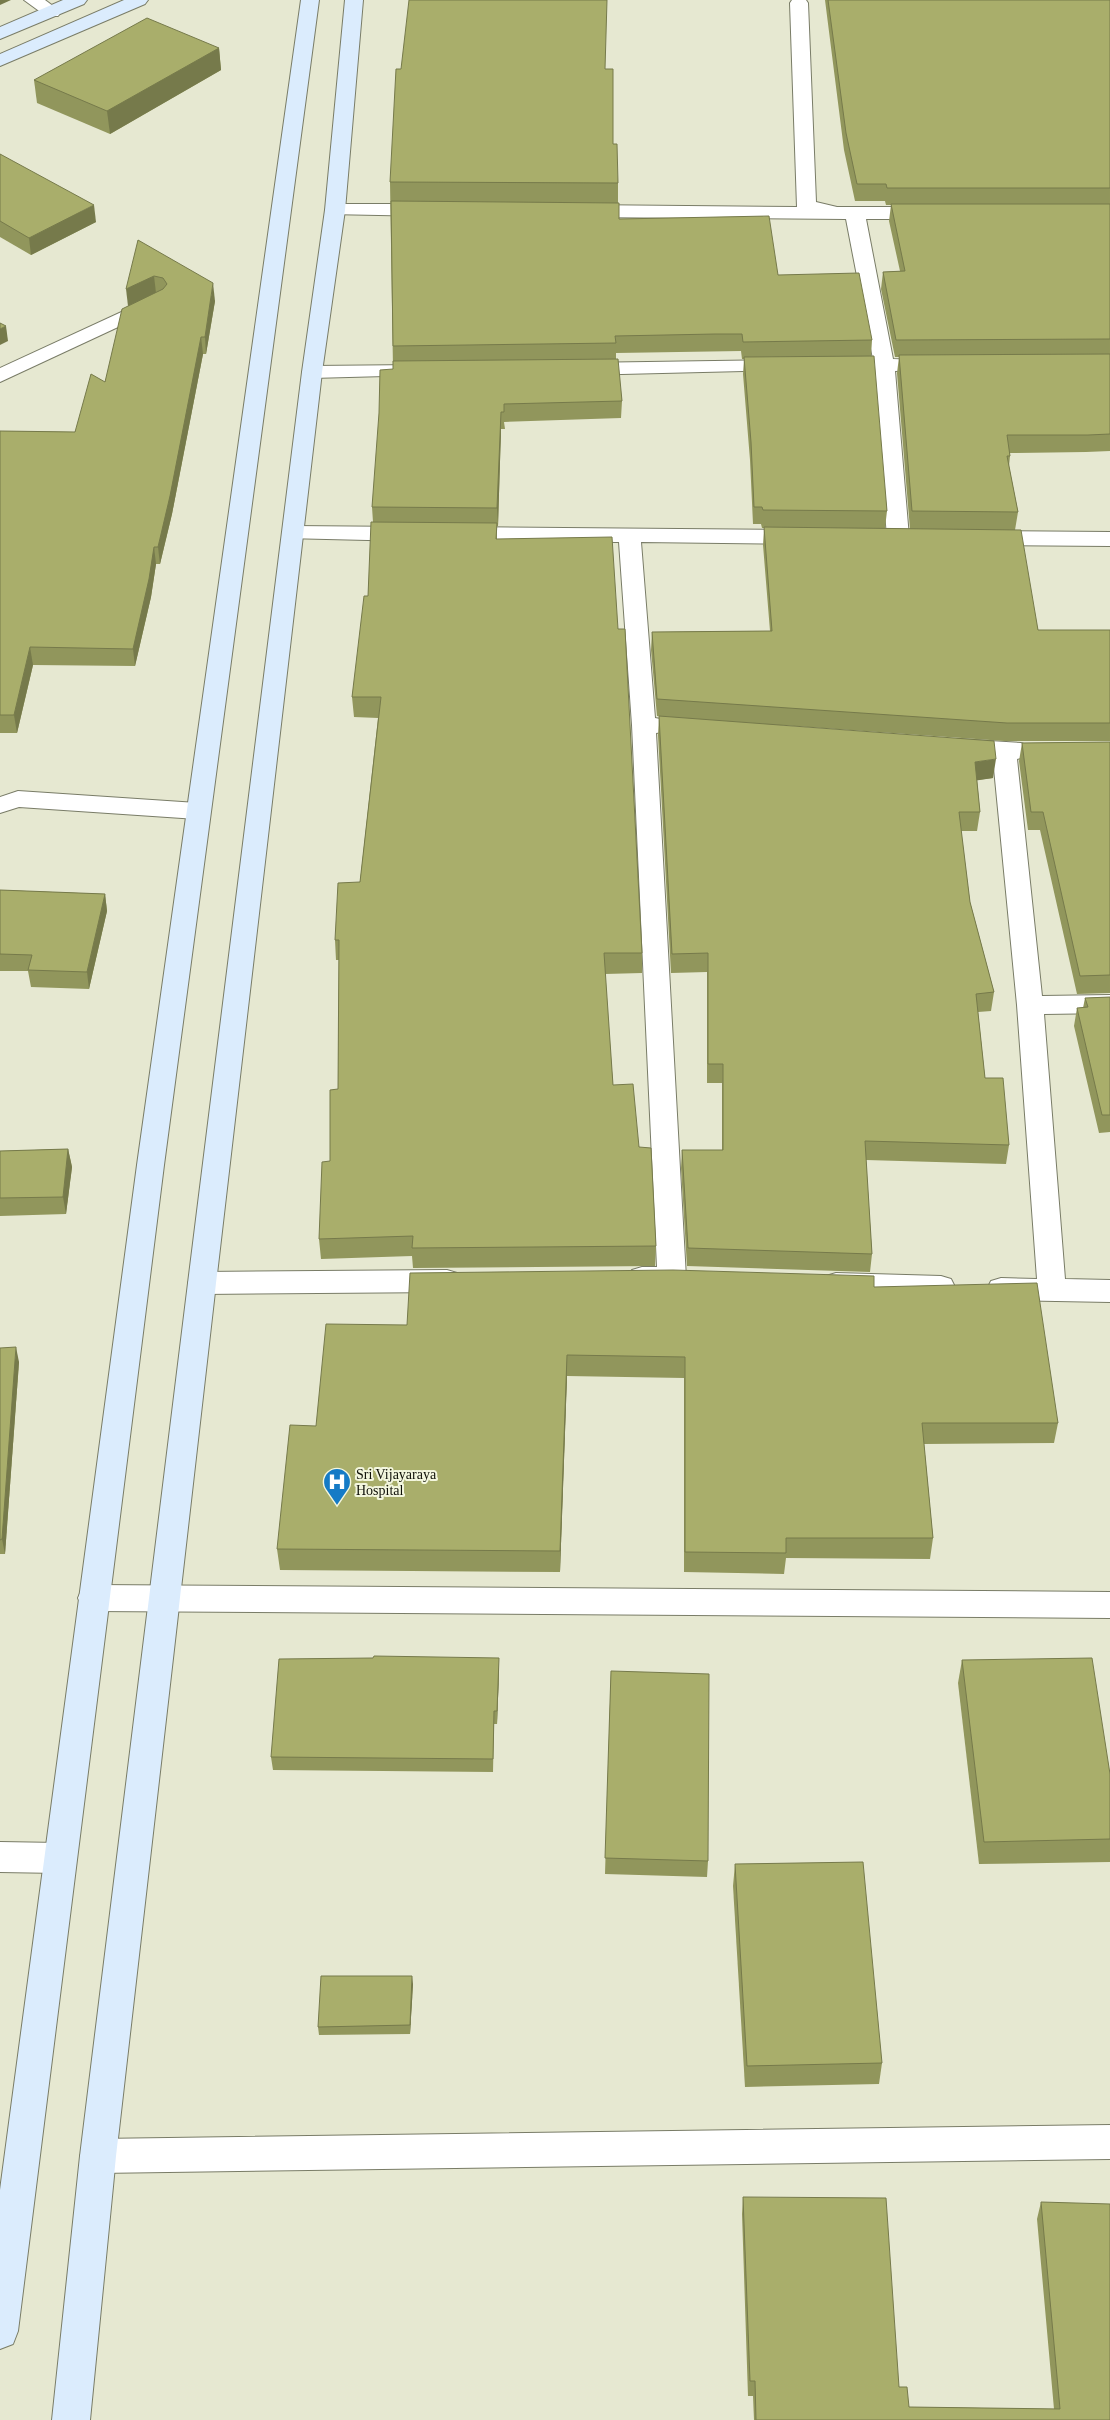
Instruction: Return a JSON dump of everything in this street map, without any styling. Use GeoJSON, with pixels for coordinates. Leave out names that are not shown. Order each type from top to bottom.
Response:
{"type":"FeatureCollection","features":[{"type":"Feature","properties":{"kind":"street"},"geometry":{"type":"LineString","coordinates":[[33,0],[52,12]]}},
{"type":"Feature","properties":{"kind":"street"},"geometry":{"type":"LineString","coordinates":[[0,34],[78,0]]}},
{"type":"Feature","properties":{"kind":"street"},"geometry":{"type":"LineString","coordinates":[[0,61],[139,0]]}},
{"type":"Feature","properties":{"kind":"street"},"geometry":{"type":"LineString","coordinates":[[0,2331],[59,1858],[197,810],[310,0]]}},
{"type":"Feature","properties":{"kind":"street"},"geometry":{"type":"LineString","coordinates":[[71,2420],[98,2156],[202,1284],[312,372],[335,210],[354,0]]}},
{"type":"Feature","properties":{"kind":"street"},"geometry":{"type":"LineString","coordinates":[[799,4],[807,207],[855,213]]}},
{"type":"Feature","properties":{"kind":"street"},"geometry":{"type":"LineString","coordinates":[[335,210],[443,210]]}},
{"type":"Feature","properties":{"kind":"street"},"geometry":{"type":"LineString","coordinates":[[561,211],[943,213]]}},
{"type":"Feature","properties":{"kind":"street"},"geometry":{"type":"LineString","coordinates":[[855,213],[884,364],[898,537]]}},
{"type":"Feature","properties":{"kind":"street"},"geometry":{"type":"LineString","coordinates":[[0,376],[157,301]]}},
{"type":"Feature","properties":{"kind":"street"},"geometry":{"type":"LineString","coordinates":[[559,369],[953,364]]}},
{"type":"Feature","properties":{"kind":"street"},"geometry":{"type":"LineString","coordinates":[[312,372],[431,371]]}},
{"type":"Feature","properties":{"kind":"street"},"geometry":{"type":"LineString","coordinates":[[293,533],[819,537]]}},
{"type":"Feature","properties":{"kind":"street"},"geometry":{"type":"LineString","coordinates":[[630,536],[644,725],[672,1278]]}},
{"type":"Feature","properties":{"kind":"street"},"geometry":{"type":"LineString","coordinates":[[966,538],[1110,538]]}},
{"type":"Feature","properties":{"kind":"street"},"geometry":{"type":"LineString","coordinates":[[644,725],[683,728]]}},
{"type":"Feature","properties":{"kind":"street"},"geometry":{"type":"LineString","coordinates":[[936,746],[1004,751],[1042,750]]}},
{"type":"Feature","properties":{"kind":"street"},"geometry":{"type":"LineString","coordinates":[[1004,751],[1030,1005],[1052,1291]]}},
{"type":"Feature","properties":{"kind":"street"},"geometry":{"type":"LineString","coordinates":[[0,805],[18,799],[197,810]]}},
{"type":"Feature","properties":{"kind":"street"},"geometry":{"type":"LineString","coordinates":[[1030,1005],[1110,1004]]}},
{"type":"Feature","properties":{"kind":"street"},"geometry":{"type":"LineString","coordinates":[[614,1279],[702,1279]]}},
{"type":"Feature","properties":{"kind":"street"},"geometry":{"type":"LineString","coordinates":[[202,1284],[476,1280]]}},
{"type":"Feature","properties":{"kind":"street"},"geometry":{"type":"LineString","coordinates":[[809,1283],[1052,1291],[1110,1291]]}},
{"type":"Feature","properties":{"kind":"street"},"geometry":{"type":"LineString","coordinates":[[93,1598],[1110,1605]]}},
{"type":"Feature","properties":{"kind":"street"},"geometry":{"type":"LineString","coordinates":[[0,1857],[59,1858]]}},
{"type":"Feature","properties":{"kind":"street"},"geometry":{"type":"LineString","coordinates":[[98,2156],[1110,2142]]}},
{"type":"Feature","properties":{"kind":"building"},"geometry":{"type":"Polygon","coordinates":[[[409,0],[607,0],[605,69],[613,69],[613,144],[617,144],[618,183],[390,182],[396,69],[401,69],[409,0]]]}},
{"type":"Feature","properties":{"kind":"building"},"geometry":{"type":"Polygon","coordinates":[[[828,0],[1110,0],[1110,188],[887,188],[886,184],[857,184],[846,133],[828,0]]]}},
{"type":"Feature","properties":{"kind":"building"},"geometry":{"type":"Polygon","coordinates":[[[147,18],[219,48],[107,111],[34,80],[147,18]]]}},
{"type":"Feature","properties":{"kind":"building"},"geometry":{"type":"Polygon","coordinates":[[[0,154],[94,205],[29,238],[0,221],[0,154]]]}},
{"type":"Feature","properties":{"kind":"building"},"geometry":{"type":"Polygon","coordinates":[[[391,201],[619,203],[619,219],[769,216],[778,275],[859,273],[872,340],[743,342],[742,334],[715,334],[615,336],[616,343],[393,346],[391,201]]]}},
{"type":"Feature","properties":{"kind":"building"},"geometry":{"type":"Polygon","coordinates":[[[891,204],[1110,204],[1110,339],[896,340],[883,272],[905,271],[891,204]]]}},
{"type":"Feature","properties":{"kind":"building"},"geometry":{"type":"Polygon","coordinates":[[[138,240],[213,283],[205,337],[201,337],[170,496],[158,547],[154,547],[149,579],[133,649],[30,647],[14,715],[0,715],[0,431],[75,432],[91,374],[105,382],[122,309],[163,289],[167,284],[163,278],[154,276],[126,289],[138,240]]]}},
{"type":"Feature","properties":{"kind":"building"},"geometry":{"type":"Polygon","coordinates":[[[0,323],[6,326],[0,329],[0,323]]]}},
{"type":"Feature","properties":{"kind":"building"},"geometry":{"type":"Polygon","coordinates":[[[1110,354],[1110,434],[1007,435],[1010,456],[1007,456],[1018,512],[912,511],[899,355],[1110,354]]]}},
{"type":"Feature","properties":{"kind":"building"},"geometry":{"type":"Polygon","coordinates":[[[874,356],[887,511],[763,510],[762,507],[754,507],[744,357],[874,356]]]}},
{"type":"Feature","properties":{"kind":"building"},"geometry":{"type":"Polygon","coordinates":[[[618,359],[622,401],[504,404],[504,412],[501,412],[497,508],[372,507],[379,413],[380,370],[393,369],[393,361],[618,359]]]}},
{"type":"Feature","properties":{"kind":"building"},"geometry":{"type":"Polygon","coordinates":[[[371,522],[497,523],[496,539],[612,537],[618,629],[625,629],[642,953],[604,953],[613,1085],[633,1084],[639,1147],[651,1148],[656,1246],[412,1248],[413,1236],[319,1239],[322,1162],[330,1161],[330,1090],[338,1089],[339,940],[335,940],[338,883],[360,882],[381,697],[352,697],[364,596],[368,596],[371,522]]]}},
{"type":"Feature","properties":{"kind":"building"},"geometry":{"type":"Polygon","coordinates":[[[764,527],[1021,530],[1038,630],[1110,630],[1110,723],[1007,723],[657,699],[652,632],[772,631],[764,527]]]}},
{"type":"Feature","properties":{"kind":"building"},"geometry":{"type":"Polygon","coordinates":[[[659,716],[994,741],[996,759],[975,762],[980,812],[959,812],[970,902],[994,992],[976,994],[985,1078],[1003,1078],[1009,1145],[865,1141],[872,1254],[688,1248],[682,1150],[723,1150],[723,1064],[708,1064],[708,953],[672,954],[659,716]]]}},
{"type":"Feature","properties":{"kind":"building"},"geometry":{"type":"Polygon","coordinates":[[[1110,742],[1110,975],[1080,976],[1043,812],[1031,812],[1022,743],[1110,742]]]}},
{"type":"Feature","properties":{"kind":"building"},"geometry":{"type":"Polygon","coordinates":[[[0,890],[105,894],[87,972],[28,970],[32,955],[0,954],[0,890]]]}},
{"type":"Feature","properties":{"kind":"building"},"geometry":{"type":"Polygon","coordinates":[[[1110,997],[1110,1115],[1102,1115],[1077,1008],[1088,1007],[1085,998],[1110,997]]]}},
{"type":"Feature","properties":{"kind":"building"},"geometry":{"type":"Polygon","coordinates":[[[68,1149],[63,1197],[0,1198],[0,1151],[68,1149]]]}},
{"type":"Feature","properties":{"kind":"building"},"geometry":{"type":"Polygon","coordinates":[[[673,1270],[874,1276],[874,1287],[1037,1283],[1058,1423],[922,1423],[933,1538],[786,1538],[786,1553],[685,1552],[685,1357],[567,1355],[560,1551],[277,1549],[290,1425],[316,1426],[326,1324],[407,1325],[410,1273],[673,1270]]]}},
{"type":"Feature","properties":{"kind":"building"},"geometry":{"type":"Polygon","coordinates":[[[16,1347],[2,1539],[0,1540],[0,1348],[16,1347]]]}},
{"type":"Feature","properties":{"kind":"building"},"geometry":{"type":"Polygon","coordinates":[[[374,1656],[499,1658],[497,1711],[494,1711],[493,1759],[271,1757],[279,1659],[373,1658],[374,1656]]]}},
{"type":"Feature","properties":{"kind":"building"},"geometry":{"type":"Polygon","coordinates":[[[1092,1658],[1110,1774],[1110,1839],[984,1842],[962,1660],[1092,1658]]]}},
{"type":"Feature","properties":{"kind":"building"},"geometry":{"type":"Polygon","coordinates":[[[611,1671],[709,1674],[708,1861],[605,1858],[611,1671]]]}},
{"type":"Feature","properties":{"kind":"building"},"geometry":{"type":"Polygon","coordinates":[[[863,1862],[882,2063],[747,2066],[735,1864],[863,1862]]]}},
{"type":"Feature","properties":{"kind":"building"},"geometry":{"type":"Polygon","coordinates":[[[321,1976],[412,1976],[410,2025],[318,2027],[321,1976]]]}},
{"type":"Feature","properties":{"kind":"building"},"geometry":{"type":"Polygon","coordinates":[[[743,2197],[886,2198],[899,2387],[907,2387],[909,2407],[1060,2409],[1041,2202],[1110,2204],[1110,2420],[756,2420],[755,2381],[750,2381],[743,2197]]]}},
{"type":"Feature","properties":{"kind":"place","name":"Sri Vijayaraya Hospital"},"geometry":{"type":"Point","coordinates":[337,1506]}}]}
